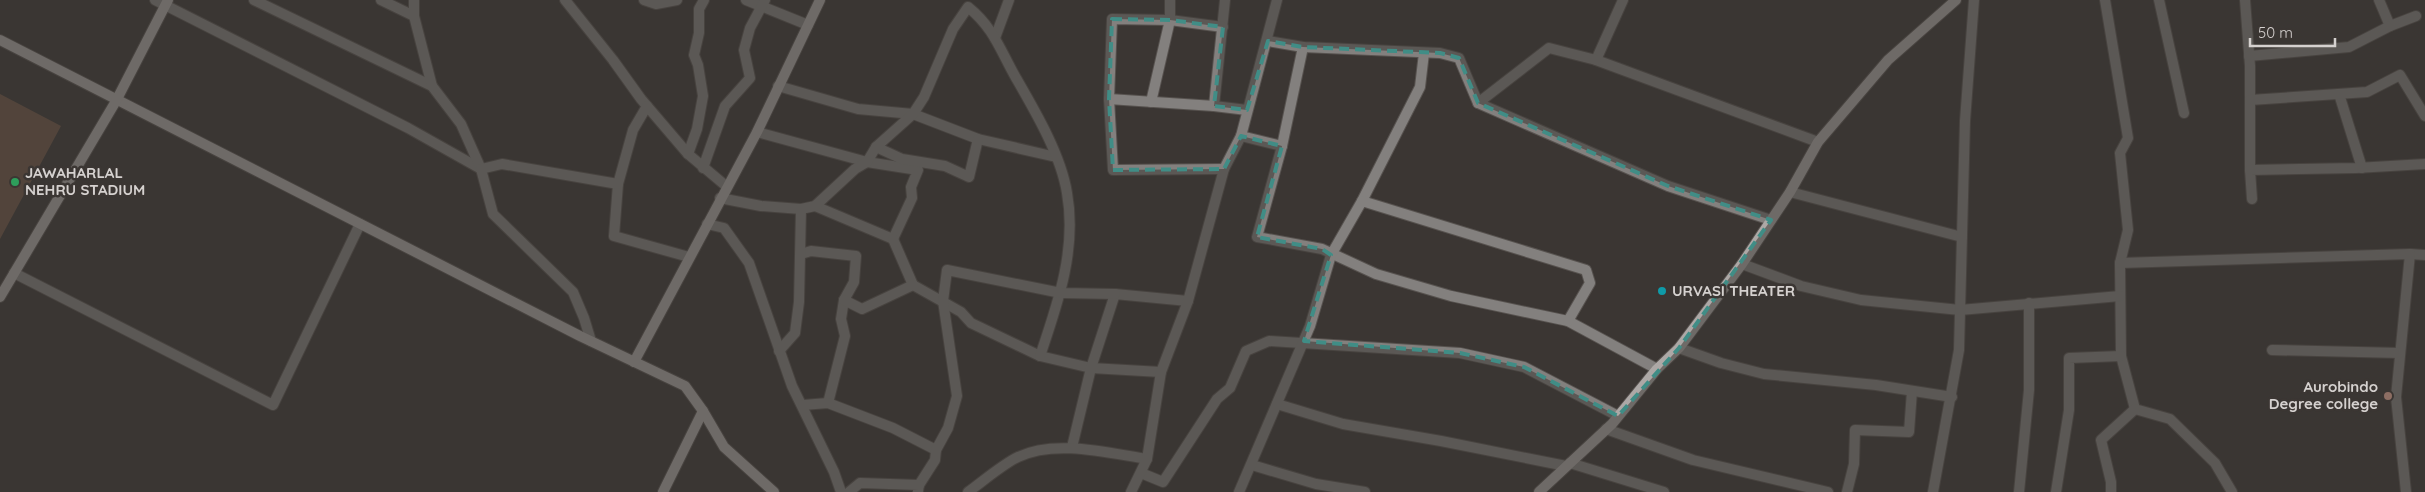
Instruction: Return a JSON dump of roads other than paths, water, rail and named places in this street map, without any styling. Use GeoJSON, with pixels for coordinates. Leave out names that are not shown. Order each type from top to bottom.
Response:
{"type":"FeatureCollection","features":[{"type":"Feature","properties":{"kind":"street"},"geometry":{"type":"LineString","coordinates":[[155,0],[167,2],[408,128],[481,169],[502,164],[618,184]]}},
{"type":"Feature","properties":{"kind":"street"},"geometry":{"type":"LineString","coordinates":[[254,0],[432,86]]}},
{"type":"Feature","properties":{"kind":"street"},"geometry":{"type":"LineString","coordinates":[[381,0],[414,16]]}},
{"type":"Feature","properties":{"kind":"street"},"geometry":{"type":"LineString","coordinates":[[414,0],[414,16],[432,86],[461,124],[481,169],[493,214],[573,292],[591,341]]}},
{"type":"Feature","properties":{"kind":"street"},"geometry":{"type":"LineString","coordinates":[[564,0],[614,60],[647,106],[688,154],[726,186]]}},
{"type":"Feature","properties":{"kind":"street"},"geometry":{"type":"LineString","coordinates":[[644,0],[656,4],[677,0]]}},
{"type":"Feature","properties":{"kind":"street"},"geometry":{"type":"LineString","coordinates":[[688,154],[697,129],[703,96],[698,65],[694,55],[700,33],[699,10],[704,0]]}},
{"type":"Feature","properties":{"kind":"street"},"geometry":{"type":"LineString","coordinates":[[746,0],[764,3],[808,25]]}},
{"type":"Feature","properties":{"kind":"street"},"geometry":{"type":"LineString","coordinates":[[634,362],[756,132],[820,0]]}},
{"type":"Feature","properties":{"kind":"street"},"geometry":{"type":"LineString","coordinates":[[995,38],[1009,0]]}},
{"type":"Feature","properties":{"kind":"street"},"geometry":{"type":"LineString","coordinates":[[1151,102],[1170,20],[1170,0]]}},
{"type":"Feature","properties":{"kind":"street"},"geometry":{"type":"LineString","coordinates":[[1214,106],[1225,0]]}},
{"type":"Feature","properties":{"kind":"street"},"geometry":{"type":"LineString","coordinates":[[1131,492],[1147,459],[1162,372],[1188,301],[1224,169],[1241,136],[1268,41],[1277,0]]}},
{"type":"Feature","properties":{"kind":"street"},"geometry":{"type":"LineString","coordinates":[[1596,60],[1623,0]]}},
{"type":"Feature","properties":{"kind":"street"},"geometry":{"type":"LineString","coordinates":[[1539,492],[1606,429],[1657,369],[1679,348],[1742,264],[1790,192],[1818,142],[1888,60],[1956,0]]}},
{"type":"Feature","properties":{"kind":"street"},"geometry":{"type":"LineString","coordinates":[[1933,492],[1952,397],[1959,350],[1966,121],[1974,0]]}},
{"type":"Feature","properties":{"kind":"street"},"geometry":{"type":"LineString","coordinates":[[2105,0],[2128,138],[2120,153],[2128,230],[2120,263],[2121,356],[2135,409]]}},
{"type":"Feature","properties":{"kind":"street"},"geometry":{"type":"LineString","coordinates":[[2159,0],[2184,113]]}},
{"type":"Feature","properties":{"kind":"street"},"geometry":{"type":"LineString","coordinates":[[2245,0],[2249,56],[2252,199]]}},
{"type":"Feature","properties":{"kind":"street"},"geometry":{"type":"LineString","coordinates":[[2379,0],[2390,26]]}},
{"type":"Feature","properties":{"kind":"street"},"geometry":{"type":"LineString","coordinates":[[0,297],[116,101],[167,2]]}},
{"type":"Feature","properties":{"kind":"street"},"geometry":{"type":"LineString","coordinates":[[704,168],[725,106],[750,78],[744,50],[750,28],[764,3]]}},
{"type":"Feature","properties":{"kind":"street"},"geometry":{"type":"LineString","coordinates":[[720,198],[761,206],[801,209],[815,206],[855,169],[866,162],[876,147],[913,114],[924,97],[966,3],[984,20],[995,38],[1056,157],[1068,192],[1070,240],[1061,293],[1040,356]]}},
{"type":"Feature","properties":{"kind":"street"},"geometry":{"type":"LineString","coordinates":[[2249,56],[2349,47],[2390,26],[2416,16]]}},
{"type":"Feature","properties":{"kind":"street"},"geometry":{"type":"LineString","coordinates":[[1223,27],[1170,20],[1112,19],[1109,99],[1113,170],[1224,169]]}},
{"type":"Feature","properties":{"kind":"street"},"geometry":{"type":"LineString","coordinates":[[0,40],[116,101],[591,341],[685,386],[703,411],[724,448],[774,492]]}},
{"type":"Feature","properties":{"kind":"street"},"geometry":{"type":"LineString","coordinates":[[1268,41],[1303,47],[1440,53],[1459,58],[1478,103],[1668,186],[1771,220]]}},
{"type":"Feature","properties":{"kind":"street"},"geometry":{"type":"LineString","coordinates":[[1303,47],[1282,146],[1257,237],[1322,249],[1331,255],[1376,274],[1432,291],[1568,321],[1657,369]]}},
{"type":"Feature","properties":{"kind":"street"},"geometry":{"type":"LineString","coordinates":[[1478,103],[1549,48],[1596,60],[1818,142]]}},
{"type":"Feature","properties":{"kind":"street"},"geometry":{"type":"LineString","coordinates":[[1239,492],[1304,342],[1331,255],[1362,201],[1420,87],[1424,53]]}},
{"type":"Feature","properties":{"kind":"street"},"geometry":{"type":"LineString","coordinates":[[2250,100],[2367,92],[2400,75],[2425,116]]}},
{"type":"Feature","properties":{"kind":"street"},"geometry":{"type":"LineString","coordinates":[[778,86],[858,109],[913,114],[978,139],[1056,157]]}},
{"type":"Feature","properties":{"kind":"street"},"geometry":{"type":"LineString","coordinates":[[2339,94],[2362,168]]}},
{"type":"Feature","properties":{"kind":"street"},"geometry":{"type":"LineString","coordinates":[[1109,99],[1247,110]]}},
{"type":"Feature","properties":{"kind":"street"},"geometry":{"type":"LineString","coordinates":[[647,106],[633,130],[618,184],[614,236],[689,257]]}},
{"type":"Feature","properties":{"kind":"street"},"geometry":{"type":"LineString","coordinates":[[756,132],[866,162],[945,166],[969,177],[978,139]]}},
{"type":"Feature","properties":{"kind":"street"},"geometry":{"type":"LineString","coordinates":[[1241,136],[1282,146]]}},
{"type":"Feature","properties":{"kind":"street"},"geometry":{"type":"LineString","coordinates":[[876,147],[918,166]]}},
{"type":"Feature","properties":{"kind":"street"},"geometry":{"type":"LineString","coordinates":[[2250,170],[2362,168],[2425,164]]}},
{"type":"Feature","properties":{"kind":"street"},"geometry":{"type":"LineString","coordinates":[[893,239],[912,198],[912,187],[918,166]]}},
{"type":"Feature","properties":{"kind":"street"},"geometry":{"type":"LineString","coordinates":[[1790,192],[1962,237]]}},
{"type":"Feature","properties":{"kind":"street"},"geometry":{"type":"LineString","coordinates":[[1362,201],[1586,270],[1590,283],[1568,321]]}},
{"type":"Feature","properties":{"kind":"street"},"geometry":{"type":"LineString","coordinates":[[815,206],[893,239],[913,285],[961,312],[970,323],[1040,356],[1091,368],[1162,372]]}},
{"type":"Feature","properties":{"kind":"street"},"geometry":{"type":"LineString","coordinates":[[779,351],[795,333],[801,254],[801,209]]}},
{"type":"Feature","properties":{"kind":"street"},"geometry":{"type":"LineString","coordinates":[[14,273],[273,405],[360,224]]}},
{"type":"Feature","properties":{"kind":"street"},"geometry":{"type":"LineString","coordinates":[[707,224],[724,228],[749,263],[792,386],[803,405],[841,492]]}},
{"type":"Feature","properties":{"kind":"street"},"geometry":{"type":"LineString","coordinates":[[801,254],[811,251],[856,256],[854,282],[844,300],[841,318],[845,336],[828,403]]}},
{"type":"Feature","properties":{"kind":"street"},"geometry":{"type":"LineString","coordinates":[[2406,492],[2396,396],[2410,254]]}},
{"type":"Feature","properties":{"kind":"street"},"geometry":{"type":"LineString","coordinates":[[2120,263],[2425,255]]}},
{"type":"Feature","properties":{"kind":"street"},"geometry":{"type":"LineString","coordinates":[[1742,264],[1801,286],[1861,300],[1960,310],[2120,296]]}},
{"type":"Feature","properties":{"kind":"street"},"geometry":{"type":"LineString","coordinates":[[849,492],[860,483],[919,488],[935,460],[936,450],[948,428],[957,396],[943,301],[947,270],[1061,293],[1115,294],[1188,301]]}},
{"type":"Feature","properties":{"kind":"street"},"geometry":{"type":"LineString","coordinates":[[844,300],[862,309],[913,285]]}},
{"type":"Feature","properties":{"kind":"street"},"geometry":{"type":"LineString","coordinates":[[1072,447],[1091,368],[1115,294]]}},
{"type":"Feature","properties":{"kind":"street"},"geometry":{"type":"LineString","coordinates":[[2019,492],[2029,390],[2029,303]]}},
{"type":"Feature","properties":{"kind":"street"},"geometry":{"type":"LineString","coordinates":[[1141,473],[1163,482],[1217,398],[1230,388],[1246,351],[1269,341],[1460,353],[1524,367],[1618,416]]}},
{"type":"Feature","properties":{"kind":"street"},"geometry":{"type":"LineString","coordinates":[[1679,348],[1721,363],[1764,374],[1952,397]]}},
{"type":"Feature","properties":{"kind":"street"},"geometry":{"type":"LineString","coordinates":[[2272,350],[2400,353]]}},
{"type":"Feature","properties":{"kind":"street"},"geometry":{"type":"LineString","coordinates":[[2056,492],[2069,410],[2069,358],[2121,356]]}},
{"type":"Feature","properties":{"kind":"street"},"geometry":{"type":"LineString","coordinates":[[1847,492],[1854,464],[1855,430],[1909,432],[1912,391]]}},
{"type":"Feature","properties":{"kind":"street"},"geometry":{"type":"LineString","coordinates":[[803,405],[828,403],[893,428],[936,450]]}},
{"type":"Feature","properties":{"kind":"street"},"geometry":{"type":"LineString","coordinates":[[1278,404],[1343,424],[1569,464],[1664,492]]}},
{"type":"Feature","properties":{"kind":"street"},"geometry":{"type":"LineString","coordinates":[[2110,492],[2110,482],[2101,440],[2135,409]]}},
{"type":"Feature","properties":{"kind":"street"},"geometry":{"type":"LineString","coordinates":[[2135,409],[2170,419],[2215,463],[2232,492]]}},
{"type":"Feature","properties":{"kind":"street"},"geometry":{"type":"LineString","coordinates":[[663,492],[703,411]]}},
{"type":"Feature","properties":{"kind":"street"},"geometry":{"type":"LineString","coordinates":[[1606,429],[1693,460],[1828,492]]}},
{"type":"Feature","properties":{"kind":"street"},"geometry":{"type":"LineString","coordinates":[[968,492],[1018,456],[1052,448],[1072,447],[1147,459]]}},
{"type":"Feature","properties":{"kind":"street"},"geometry":{"type":"LineString","coordinates":[[1252,465],[1316,484],[1365,492]]}},
{"type":"Feature","properties":{"kind":"place","name":"JAWAHARLAL NEHRU STADIUM"},"geometry":{"type":"Point","coordinates":[15,182]}},
{"type":"Feature","properties":{"kind":"place","name":"URVASI THEATER"},"geometry":{"type":"Point","coordinates":[1662,291]}},
{"type":"Feature","properties":{"kind":"place","name":"Aurobindo Degree college"},"geometry":{"type":"Point","coordinates":[2388,396]}}]}
